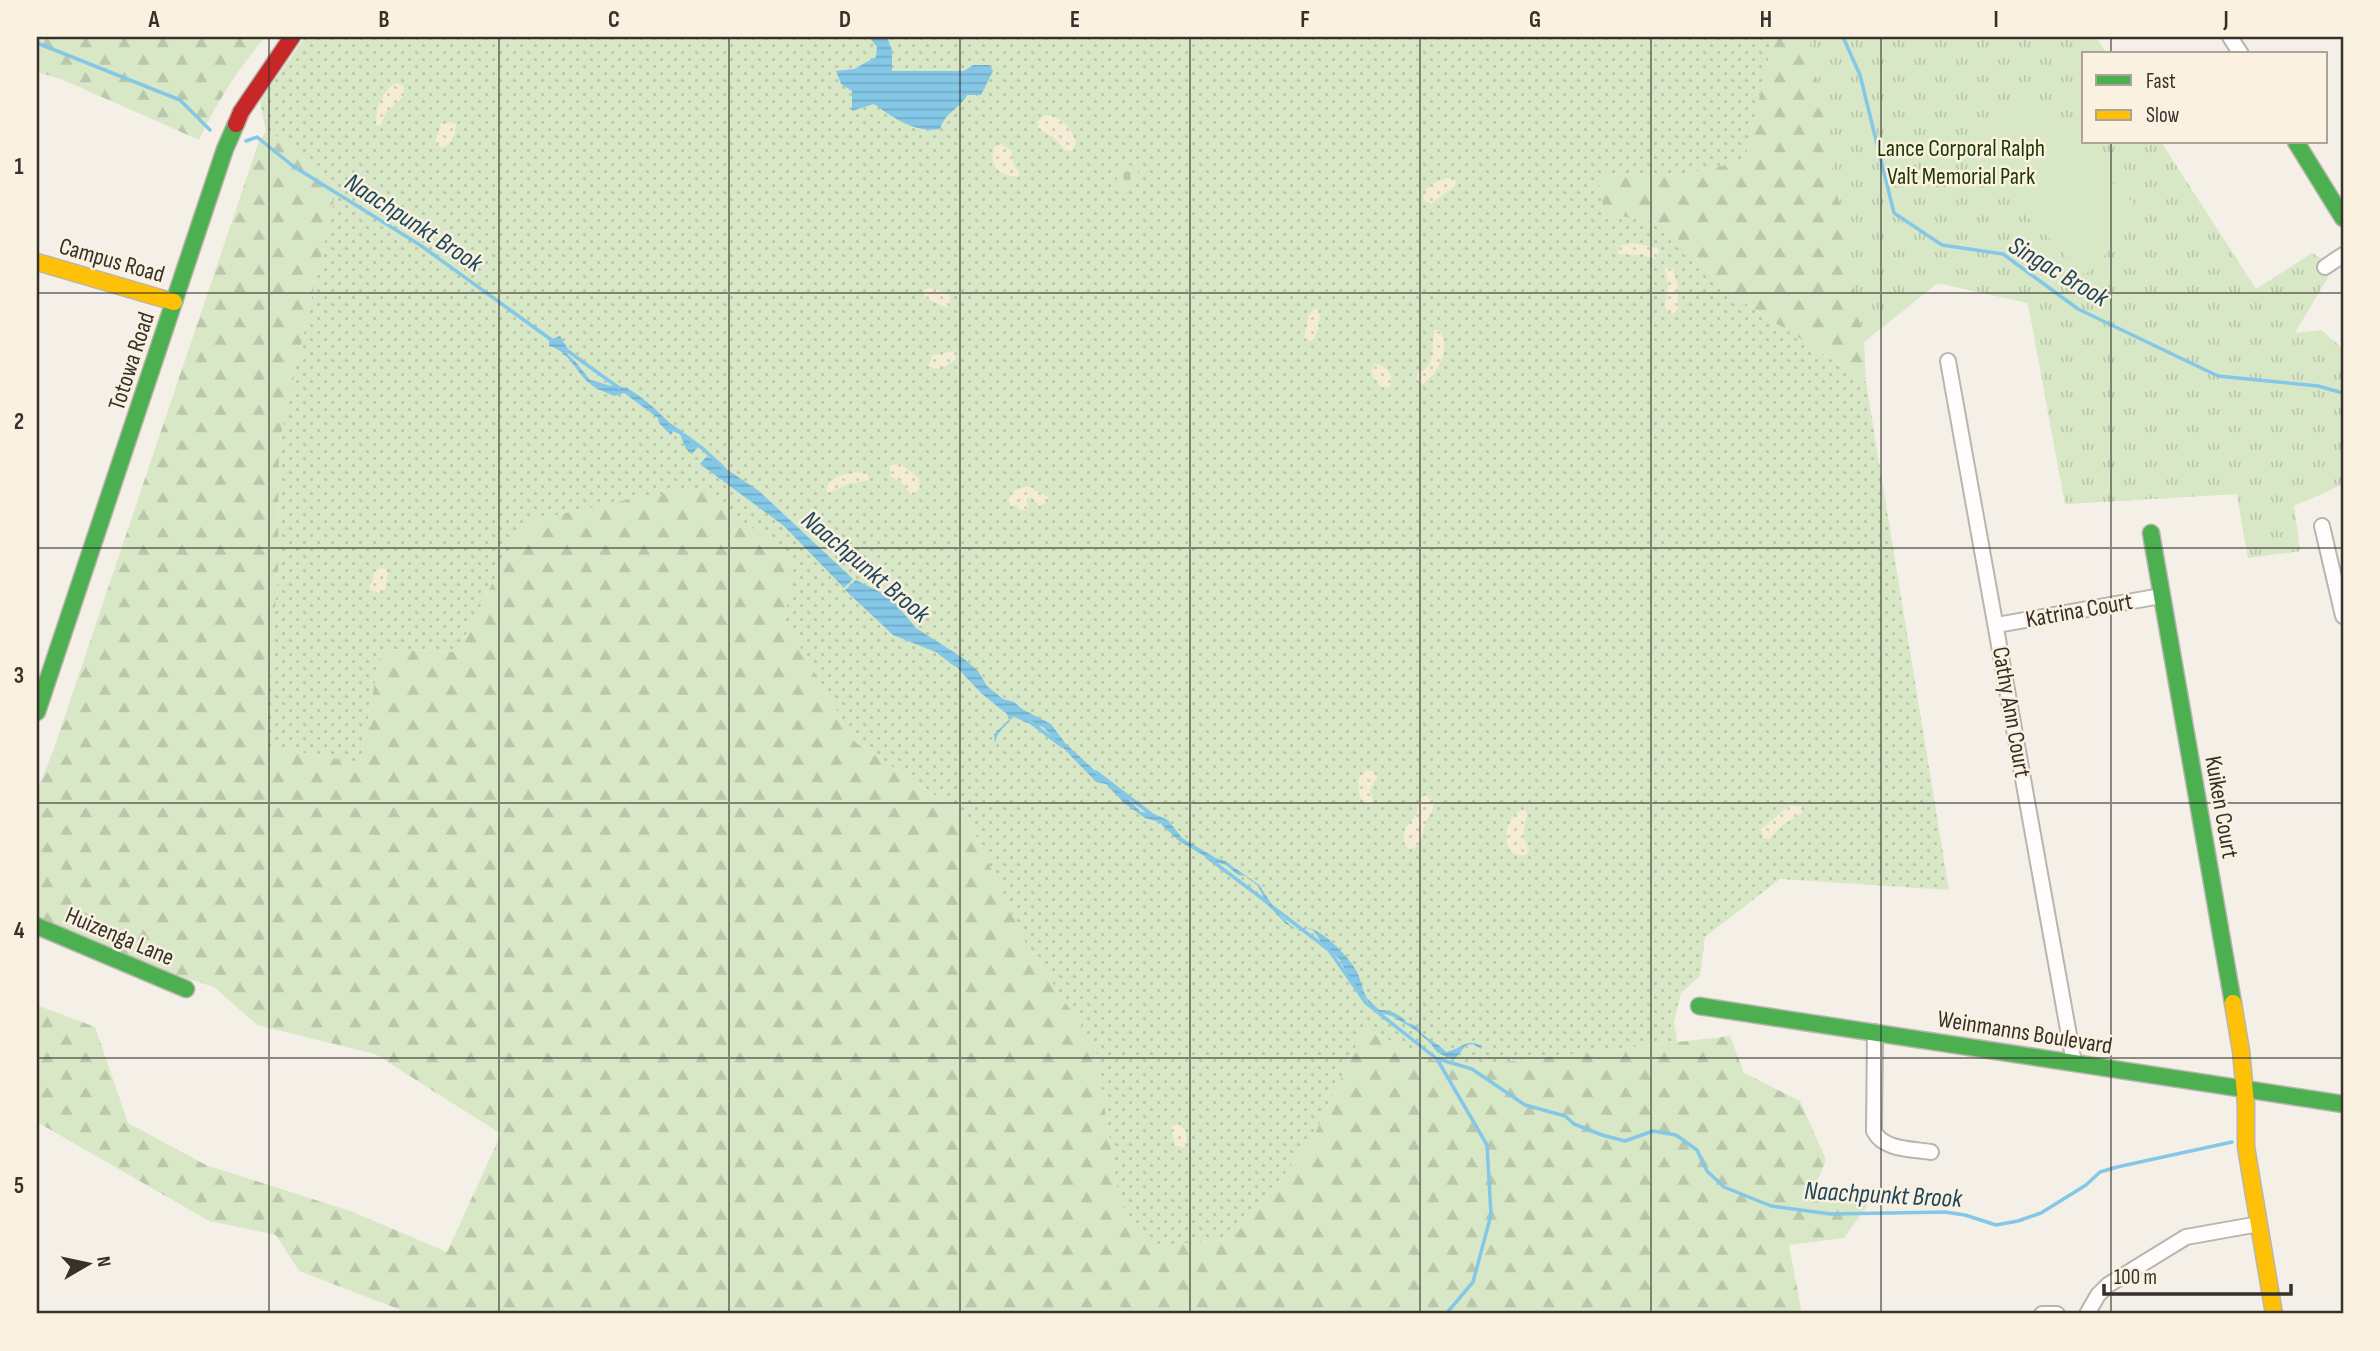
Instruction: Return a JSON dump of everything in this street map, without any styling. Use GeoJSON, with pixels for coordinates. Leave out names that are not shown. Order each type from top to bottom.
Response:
{"type":"FeatureCollection","features":[{"type":"Feature","properties":{"kind":"street","name":"Totowa Road"},"geometry":{"type":"LineString","coordinates":[[37,712],[232,129],[259,83],[292,37]]}},
{"type":"Feature","properties":{"kind":"street"},"geometry":{"type":"LineString","coordinates":[[2235,45],[2249,37]]}},
{"type":"Feature","properties":{"kind":"street"},"geometry":{"type":"LineString","coordinates":[[2297,144],[2343,218]]}},
{"type":"Feature","properties":{"kind":"street"},"geometry":{"type":"LineString","coordinates":[[2325,267],[2343,255]]}},
{"type":"Feature","properties":{"kind":"street","name":"Campus Road"},"geometry":{"type":"LineString","coordinates":[[37,262],[174,302]]}},
{"type":"Feature","properties":{"kind":"street","name":"Cathy Ann Court"},"geometry":{"type":"LineString","coordinates":[[1948,362],[2074,1063]]}},
{"type":"Feature","properties":{"kind":"street"},"geometry":{"type":"LineString","coordinates":[[2322,526],[2343,616]]}},
{"type":"Feature","properties":{"kind":"street","name":"Kuiken Court"},"geometry":{"type":"LineString","coordinates":[[2151,533],[2238,1037],[2245,1089],[2246,1147],[2274,1314]]}},
{"type":"Feature","properties":{"kind":"street","name":"Katrina Court"},"geometry":{"type":"LineString","coordinates":[[1997,625],[2161,596]]}},
{"type":"Feature","properties":{"kind":"street","name":"Huizenga Lane"},"geometry":{"type":"LineString","coordinates":[[37,926],[186,989]]}},
{"type":"Feature","properties":{"kind":"street","name":"Weinmanns Boulevard"},"geometry":{"type":"LineString","coordinates":[[1699,1006],[2343,1104]]}},
{"type":"Feature","properties":{"kind":"street"},"geometry":{"type":"LineString","coordinates":[[1875,1032],[1874,1131],[1877,1137],[1891,1145],[1931,1152]]}},
{"type":"Feature","properties":{"kind":"street"},"geometry":{"type":"LineString","coordinates":[[2087,1314],[2098,1295],[2108,1285],[2186,1237],[2259,1224]]}},
{"type":"Feature","properties":{"kind":"street"},"geometry":{"type":"LineString","coordinates":[[2042,1314],[2057,1314]]}},
{"type":"Feature","properties":{"kind":"green space"},"geometry":{"type":"Polygon","coordinates":[[[37,37],[265,37],[229,86],[199,140],[61,79],[37,72],[37,37]]]}},
{"type":"Feature","properties":{"kind":"green space"},"geometry":{"type":"Polygon","coordinates":[[[305,37],[1774,37],[1744,161],[1675,176],[1598,176],[1604,212],[1664,224],[1728,292],[1866,382],[1949,890],[1780,879],[1705,937],[1700,976],[1681,993],[1674,1022],[1677,1042],[1452,1068],[1364,1029],[1312,1140],[1232,1239],[1149,1247],[1119,1200],[1095,1046],[1026,944],[967,817],[855,742],[785,621],[793,558],[524,522],[457,652],[381,649],[360,763],[265,746],[278,570],[279,443],[337,186],[275,135],[266,132],[260,102],[305,37]]]}},
{"type":"Feature","properties":{"kind":"green space","name":"Lance Corporal Ralph Valt Memorial Park"},"geometry":{"type":"Polygon","coordinates":[[[1774,37],[1883,37],[2292,335],[2321,330],[2343,349],[2343,484],[2294,506],[2300,551],[2248,558],[2237,494],[2065,504],[2028,303],[1937,283],[1864,342],[1866,382],[1728,292],[1664,224],[1604,213],[1598,176],[1675,176],[1744,161],[1774,37]]]}},
{"type":"Feature","properties":{"kind":"green space","name":"Lance Corporal Ralph Valt Memorial Park"},"geometry":{"type":"Polygon","coordinates":[[[1809,37],[2096,37],[2106,52],[2082,52],[2082,144],[2162,144],[2256,289],[2312,253],[2330,264],[2328,277],[2295,333],[2321,330],[2343,349],[2343,484],[2294,506],[2300,551],[2248,558],[2237,494],[2065,504],[2028,303],[1938,283],[1864,342],[1809,37]]]}},
{"type":"Feature","properties":{"kind":"green space"},"geometry":{"type":"Polygon","coordinates":[[[2024,93],[2145,215],[2085,275],[1964,152],[2024,93]]]}},
{"type":"Feature","properties":{"kind":"green space"},"geometry":{"type":"Polygon","coordinates":[[[266,132],[275,135],[337,186],[279,443],[278,570],[265,746],[360,763],[381,649],[457,652],[524,522],[697,488],[794,558],[785,621],[855,742],[967,817],[1026,944],[1095,1046],[1119,1200],[1149,1247],[1232,1239],[1312,1140],[1364,1029],[1452,1068],[1730,1036],[1744,1073],[1800,1101],[1826,1160],[1811,1196],[1868,1205],[1844,1238],[1789,1245],[1802,1314],[411,1314],[299,1271],[276,1235],[209,1221],[37,1122],[37,1005],[95,1027],[128,1123],[206,1165],[353,1212],[447,1252],[501,1134],[375,1054],[257,1025],[214,987],[37,931],[37,790],[52,754],[259,141],[266,132]]]}},
{"type":"Feature","properties":{"kind":"green space"},"geometry":{"type":"Polygon","coordinates":[[[1121,164],[1139,167],[1135,188],[1115,186],[1121,164]]]}},
{"type":"Feature","properties":{"kind":"sand"},"geometry":{"type":"Polygon","coordinates":[[[397,83],[404,86],[404,96],[386,112],[381,125],[377,126],[376,114],[380,102],[387,90],[397,83]]]}},
{"type":"Feature","properties":{"kind":"sand"},"geometry":{"type":"Polygon","coordinates":[[[1045,115],[1060,120],[1068,128],[1076,142],[1072,151],[1065,150],[1053,137],[1038,128],[1038,121],[1045,115]]]}},
{"type":"Feature","properties":{"kind":"sand"},"geometry":{"type":"Polygon","coordinates":[[[441,124],[456,124],[455,133],[449,145],[441,147],[435,143],[441,124]]]}},
{"type":"Feature","properties":{"kind":"sand"},"geometry":{"type":"Polygon","coordinates":[[[1001,144],[1011,150],[1019,172],[1018,177],[1000,172],[994,164],[994,147],[1001,144]]]}},
{"type":"Feature","properties":{"kind":"sand"},"geometry":{"type":"Polygon","coordinates":[[[1448,178],[1456,180],[1455,186],[1432,203],[1426,202],[1423,197],[1429,187],[1448,178]]]}},
{"type":"Feature","properties":{"kind":"sand"},"geometry":{"type":"Polygon","coordinates":[[[1631,243],[1657,248],[1659,250],[1656,259],[1643,255],[1618,254],[1619,246],[1631,243]]]}},
{"type":"Feature","properties":{"kind":"sand"},"geometry":{"type":"Polygon","coordinates":[[[1667,267],[1673,269],[1678,285],[1678,308],[1673,314],[1667,311],[1665,306],[1667,267]]]}},
{"type":"Feature","properties":{"kind":"sand"},"geometry":{"type":"Polygon","coordinates":[[[929,288],[949,295],[951,303],[947,308],[926,298],[923,292],[929,288]]]}},
{"type":"Feature","properties":{"kind":"sand"},"geometry":{"type":"Polygon","coordinates":[[[1318,308],[1320,316],[1317,330],[1311,341],[1306,340],[1304,337],[1309,314],[1318,308]]]}},
{"type":"Feature","properties":{"kind":"sand"},"geometry":{"type":"Polygon","coordinates":[[[1435,330],[1439,330],[1443,337],[1444,352],[1438,367],[1423,384],[1418,382],[1417,374],[1429,364],[1435,330]]]}},
{"type":"Feature","properties":{"kind":"sand"},"geometry":{"type":"Polygon","coordinates":[[[955,351],[956,358],[947,366],[928,366],[933,355],[955,351]]]}},
{"type":"Feature","properties":{"kind":"sand"},"geometry":{"type":"Polygon","coordinates":[[[1375,364],[1389,372],[1389,387],[1381,387],[1373,377],[1371,370],[1375,364]]]}},
{"type":"Feature","properties":{"kind":"sand"},"geometry":{"type":"Polygon","coordinates":[[[899,463],[919,478],[920,487],[915,494],[910,494],[902,483],[890,476],[890,466],[899,463]]]}},
{"type":"Feature","properties":{"kind":"sand"},"geometry":{"type":"Polygon","coordinates":[[[856,472],[867,473],[869,480],[848,484],[829,493],[826,491],[833,479],[856,472]]]}},
{"type":"Feature","properties":{"kind":"sand"},"geometry":{"type":"Polygon","coordinates":[[[1028,486],[1048,497],[1046,503],[1039,506],[1031,497],[1026,500],[1029,508],[1026,510],[1021,510],[1016,505],[1011,506],[1008,499],[1013,491],[1028,486]]]}},
{"type":"Feature","properties":{"kind":"sand"},"geometry":{"type":"Polygon","coordinates":[[[381,568],[388,573],[385,590],[380,593],[371,590],[369,586],[373,581],[374,571],[381,568]]]}},
{"type":"Feature","properties":{"kind":"sand"},"geometry":{"type":"Polygon","coordinates":[[[1367,770],[1375,772],[1377,777],[1370,790],[1373,801],[1367,804],[1360,797],[1358,785],[1359,778],[1367,770]]]}},
{"type":"Feature","properties":{"kind":"sand"},"geometry":{"type":"Polygon","coordinates":[[[1425,795],[1433,801],[1432,810],[1420,842],[1409,849],[1404,844],[1404,830],[1416,815],[1421,798],[1425,795]]]}},
{"type":"Feature","properties":{"kind":"sand"},"geometry":{"type":"Polygon","coordinates":[[[1790,805],[1802,807],[1802,813],[1781,826],[1770,839],[1763,838],[1761,829],[1790,805]]]}},
{"type":"Feature","properties":{"kind":"sand"},"geometry":{"type":"Polygon","coordinates":[[[1524,809],[1527,813],[1523,836],[1529,850],[1526,855],[1517,855],[1508,845],[1507,829],[1516,814],[1524,809]]]}},
{"type":"Feature","properties":{"kind":"sand"},"geometry":{"type":"Polygon","coordinates":[[[1178,1124],[1186,1130],[1187,1144],[1183,1148],[1175,1145],[1171,1127],[1178,1124]]]}},
{"type":"Feature","properties":{"kind":"water"},"geometry":{"type":"Polygon","coordinates":[[[869,37],[887,37],[892,50],[892,71],[964,71],[973,65],[989,65],[993,71],[981,95],[967,95],[946,118],[940,129],[913,127],[874,104],[852,111],[852,91],[841,84],[836,71],[854,69],[876,57],[877,47],[869,37]]]}},
{"type":"Feature","properties":{"kind":"water"},"geometry":{"type":"Polygon","coordinates":[[[560,336],[568,349],[567,354],[590,380],[624,387],[638,395],[698,447],[692,454],[686,449],[680,434],[673,431],[671,435],[659,423],[658,418],[624,393],[614,396],[591,385],[562,352],[549,346],[549,340],[560,336]]]}},
{"type":"Feature","properties":{"kind":"water"},"geometry":{"type":"Polygon","coordinates":[[[707,456],[759,491],[853,579],[844,588],[784,526],[700,464],[707,456]]]}},
{"type":"Feature","properties":{"kind":"water"},"geometry":{"type":"Polygon","coordinates":[[[856,580],[890,597],[916,628],[963,658],[978,671],[987,686],[1003,699],[1014,702],[1051,724],[1065,743],[1141,812],[1152,813],[1168,820],[1182,838],[1225,861],[1259,885],[1278,913],[1298,930],[1286,924],[1267,904],[1258,886],[1245,876],[1238,875],[1226,865],[1213,861],[1179,841],[1159,822],[1145,818],[1124,803],[1106,784],[1096,782],[1043,727],[1012,716],[1008,723],[998,734],[995,743],[994,734],[1009,720],[1007,714],[982,694],[946,656],[893,635],[845,590],[856,580]]]}},
{"type":"Feature","properties":{"kind":"water"},"geometry":{"type":"Polygon","coordinates":[[[1308,928],[1322,934],[1347,958],[1357,972],[1367,998],[1379,1010],[1398,1015],[1407,1023],[1416,1026],[1446,1052],[1467,1043],[1476,1044],[1481,1046],[1481,1049],[1473,1044],[1466,1045],[1455,1059],[1448,1058],[1437,1052],[1415,1030],[1392,1016],[1376,1012],[1349,978],[1340,960],[1321,942],[1314,931],[1308,928]]]}},
{"type":"Feature","properties":{"kind":"waterway","name":"Singac Brook"},"geometry":{"type":"LineString","coordinates":[[1843,37],[1860,75],[1894,213],[1942,245],[2003,254],[2078,309],[2218,376],[2318,386],[2343,393]]}},
{"type":"Feature","properties":{"kind":"waterway","name":"Naachpunkt Brook"},"geometry":{"type":"LineString","coordinates":[[37,43],[180,100],[210,130]]}},
{"type":"Feature","properties":{"kind":"waterway","name":"Naachpunkt Brook"},"geometry":{"type":"LineString","coordinates":[[246,141],[257,137],[293,166],[420,245],[553,341]]}},
{"type":"Feature","properties":{"kind":"waterway","name":"Naachpunkt Brook"},"geometry":{"type":"LineString","coordinates":[[565,349],[619,388]]}},
{"type":"Feature","properties":{"kind":"waterway","name":"Naachpunkt Brook"},"geometry":{"type":"LineString","coordinates":[[670,425],[724,468]]}},
{"type":"Feature","properties":{"kind":"waterway","name":"Naachpunkt Brook"},"geometry":{"type":"LineString","coordinates":[[940,653],[956,665]]}},
{"type":"Feature","properties":{"kind":"waterway","name":"Naachpunkt Brook"},"geometry":{"type":"LineString","coordinates":[[1029,721],[1062,746]]}},
{"type":"Feature","properties":{"kind":"waterway","name":"Naachpunkt Brook"},"geometry":{"type":"LineString","coordinates":[[1096,772],[1151,814]]}},
{"type":"Feature","properties":{"kind":"waterway","name":"Naachpunkt Brook"},"geometry":{"type":"LineString","coordinates":[[1207,857],[1268,903]]}},
{"type":"Feature","properties":{"kind":"waterway","name":"Naachpunkt Brook"},"geometry":{"type":"LineString","coordinates":[[1274,908],[1329,950],[1366,1003],[1437,1059],[1487,1145],[1491,1215],[1473,1282],[1446,1314]]}},
{"type":"Feature","properties":{"kind":"waterway","name":"Naachpunkt Brook"},"geometry":{"type":"LineString","coordinates":[[1438,1059],[1472,1069],[1525,1105],[1565,1116],[1574,1124],[1602,1135],[1625,1141],[1653,1131],[1676,1135],[1697,1150],[1707,1171],[1724,1187],[1771,1206],[1831,1214],[1945,1212],[1996,1225],[2041,1213],[2086,1185],[2100,1172],[2232,1142]]}},
{"type":"Feature","properties":{"kind":"traffic: fast"},"geometry":{"type":"LineString","coordinates":[[37,712],[225,149],[236,124]]}},
{"type":"Feature","properties":{"kind":"traffic: fast"},"geometry":{"type":"LineString","coordinates":[[2297,144],[2343,218]]}},
{"type":"Feature","properties":{"kind":"traffic: fast"},"geometry":{"type":"LineString","coordinates":[[2151,533],[2233,1003]]}},
{"type":"Feature","properties":{"kind":"traffic: fast"},"geometry":{"type":"LineString","coordinates":[[37,926],[186,989]]}},
{"type":"Feature","properties":{"kind":"traffic: fast"},"geometry":{"type":"LineString","coordinates":[[1699,1006],[2343,1104]]}},
{"type":"Feature","properties":{"kind":"traffic: slow"},"geometry":{"type":"LineString","coordinates":[[37,262],[174,302]]}},
{"type":"Feature","properties":{"kind":"traffic: slow"},"geometry":{"type":"LineString","coordinates":[[2233,1003],[2246,1104],[2246,1147],[2274,1314]]}},
{"type":"Feature","properties":{"kind":"traffic: jam"},"geometry":{"type":"LineString","coordinates":[[236,124],[241,112],[292,37]]}}]}
